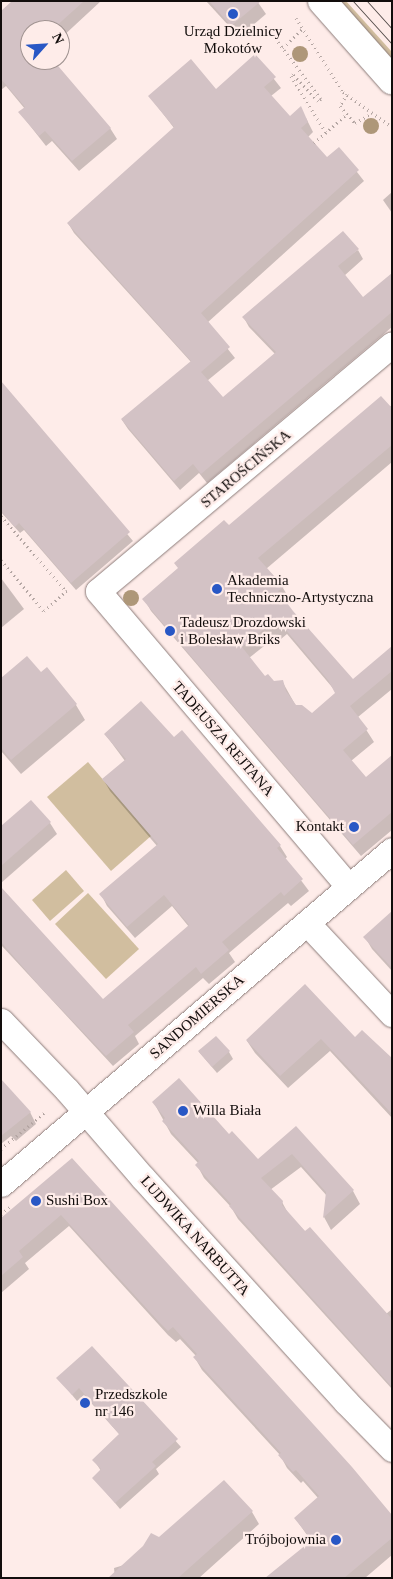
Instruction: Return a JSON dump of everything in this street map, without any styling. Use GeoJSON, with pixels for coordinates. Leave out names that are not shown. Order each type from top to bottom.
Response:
{"type":"FeatureCollection","features":[{"type":"Feature","properties":{"kind":"street"},"geometry":{"type":"LineString","coordinates":[[322,1],[392,80]]}},
{"type":"Feature","properties":{"kind":"street","name":"STAROŚCIŃSKA"},"geometry":{"type":"LineString","coordinates":[[98,591],[392,344]]}},
{"type":"Feature","properties":{"kind":"street","name":"TADEUSZA REJTANA"},"geometry":{"type":"LineString","coordinates":[[98,591],[349,886]]}},
{"type":"Feature","properties":{"kind":"street","name":"SANDOMIERSKA"},"geometry":{"type":"LineString","coordinates":[[1,1184],[392,850]]}},
{"type":"Feature","properties":{"kind":"street"},"geometry":{"type":"LineString","coordinates":[[307,923],[392,1014]]}},
{"type":"Feature","properties":{"kind":"street","name":"LUDWIKA NARBUTTA"},"geometry":{"type":"LineString","coordinates":[[1,1021],[86,1111],[215,1258],[346,1402],[392,1449]]}},
{"type":"Feature","properties":{"kind":"path"},"geometry":{"type":"LineString","coordinates":[[296,18],[347,94],[392,127]]}},
{"type":"Feature","properties":{"kind":"path"},"geometry":{"type":"LineString","coordinates":[[283,48],[303,28]]}},
{"type":"Feature","properties":{"kind":"path"},"geometry":{"type":"LineString","coordinates":[[269,30],[321,99],[318,101],[293,74],[291,76],[326,133]]}},
{"type":"Feature","properties":{"kind":"path"},"geometry":{"type":"LineString","coordinates":[[347,94],[340,106],[355,123],[372,112]]}},
{"type":"Feature","properties":{"kind":"path"},"geometry":{"type":"LineString","coordinates":[[314,143],[347,114]]}},
{"type":"Feature","properties":{"kind":"path"},"geometry":{"type":"LineString","coordinates":[[1,516],[67,592],[44,610],[1,560]]}},
{"type":"Feature","properties":{"kind":"path"},"geometry":{"type":"LineString","coordinates":[[1,1149],[45,1112]]}},
{"type":"Feature","properties":{"kind":"shaded area"},"geometry":{"type":"Polygon","coordinates":[[[338,1],[346,1],[392,52],[392,61],[338,1]]]}},
{"type":"Feature","properties":{"kind":"shaded area"},"geometry":{"type":"Polygon","coordinates":[[[88,762],[151,836],[111,871],[47,797],[88,762]]]}},
{"type":"Feature","properties":{"kind":"shaded area"},"geometry":{"type":"Polygon","coordinates":[[[66,870],[84,891],[50,921],[32,900],[66,870]]]}},
{"type":"Feature","properties":{"kind":"shaded area"},"geometry":{"type":"Polygon","coordinates":[[[88,893],[139,949],[106,979],[55,924],[88,893]]]}},
{"type":"Feature","properties":{"kind":"building"},"geometry":{"type":"Polygon","coordinates":[[[12,1],[84,1],[63,20],[20,20],[20,70],[62,70],[111,128],[72,161],[45,131],[39,136],[18,112],[25,107],[1,79],[1,11],[12,1]]]}},
{"type":"Feature","properties":{"kind":"building","name":"Urząd Dzielnicy Mokotów"},"geometry":{"type":"Polygon","coordinates":[[[209,1],[261,1],[231,26],[209,1]]]}},
{"type":"Feature","properties":{"kind":"building"},"geometry":{"type":"Polygon","coordinates":[[[255,54],[276,77],[264,87],[290,116],[301,106],[308,122],[301,128],[327,157],[339,147],[359,170],[201,313],[230,347],[201,372],[223,397],[276,352],[242,317],[343,231],[359,249],[338,266],[363,297],[392,273],[392,312],[201,474],[193,464],[174,481],[121,419],[191,361],[67,223],[174,127],[148,96],[191,59],[216,89],[255,54]]]}},
{"type":"Feature","properties":{"kind":"building"},"geometry":{"type":"Polygon","coordinates":[[[1,381],[130,532],[71,583],[19,523],[15,527],[1,511],[1,381]]]}},
{"type":"Feature","properties":{"kind":"building"},"geometry":{"type":"Polygon","coordinates":[[[381,396],[392,408],[392,445],[258,558],[284,587],[278,591],[293,611],[353,679],[392,646],[392,671],[350,706],[368,729],[343,750],[366,777],[392,755],[392,812],[353,845],[142,599],[178,568],[174,563],[224,520],[229,525],[381,396]],[[280,623],[273,628],[270,624],[242,647],[265,676],[268,674],[274,681],[283,680],[286,691],[296,705],[302,705],[312,713],[335,693],[328,680],[280,623]]]}},
{"type":"Feature","properties":{"kind":"building"},"geometry":{"type":"Polygon","coordinates":[[[27,656],[41,672],[47,667],[77,704],[11,760],[1,748],[1,678],[27,656]]]}},
{"type":"Feature","properties":{"kind":"building"},"geometry":{"type":"Polygon","coordinates":[[[141,701],[174,737],[182,730],[281,845],[277,848],[303,879],[284,896],[281,892],[222,942],[229,950],[201,974],[196,967],[128,1025],[134,1032],[106,1056],[43,990],[1,942],[1,887],[103,999],[189,925],[164,895],[127,927],[99,894],[158,844],[102,779],[126,759],[104,734],[141,701]]]}},
{"type":"Feature","properties":{"kind":"building"},"geometry":{"type":"Polygon","coordinates":[[[31,800],[51,822],[1,866],[1,826],[31,800]]]}},
{"type":"Feature","properties":{"kind":"building"},"geometry":{"type":"Polygon","coordinates":[[[392,911],[392,968],[363,937],[392,911]]]}},
{"type":"Feature","properties":{"kind":"building"},"geometry":{"type":"Polygon","coordinates":[[[305,984],[355,1037],[362,1030],[392,1058],[392,1114],[321,1039],[280,1076],[246,1040],[305,984]]]}},
{"type":"Feature","properties":{"kind":"building"},"geometry":{"type":"Polygon","coordinates":[[[216,1036],[230,1051],[212,1067],[198,1051],[216,1036]]]}},
{"type":"Feature","properties":{"kind":"building"},"geometry":{"type":"Polygon","coordinates":[[[179,1078],[229,1134],[232,1131],[258,1159],[296,1126],[354,1190],[323,1218],[326,1192],[292,1154],[261,1178],[283,1201],[282,1205],[305,1231],[310,1227],[392,1319],[392,1387],[229,1206],[231,1204],[195,1165],[199,1161],[162,1121],[165,1118],[152,1102],[179,1078]]]}},
{"type":"Feature","properties":{"kind":"building"},"geometry":{"type":"Polygon","coordinates":[[[1,1079],[31,1112],[1,1136],[1,1079]]]}},
{"type":"Feature","properties":{"kind":"building"},"geometry":{"type":"Polygon","coordinates":[[[72,1158],[352,1467],[392,1515],[392,1538],[344,1578],[265,1578],[312,1540],[294,1518],[319,1496],[296,1470],[293,1472],[278,1455],[281,1453],[193,1357],[197,1354],[173,1327],[168,1331],[160,1323],[61,1215],[19,1251],[23,1257],[1,1276],[1,1218],[72,1158]]]}},
{"type":"Feature","properties":{"kind":"building"},"geometry":{"type":"Polygon","coordinates":[[[92,1346],[178,1439],[152,1462],[156,1466],[115,1503],[92,1478],[101,1469],[92,1460],[119,1434],[79,1388],[72,1395],[56,1378],[92,1346]]]}},
{"type":"Feature","properties":{"kind":"building"},"geometry":{"type":"Polygon","coordinates":[[[224,1480],[253,1511],[178,1578],[108,1578],[143,1546],[151,1533],[159,1537],[224,1480]]]}},
{"type":"Feature","properties":{"kind":"tram line"},"geometry":{"type":"LineString","coordinates":[[353,1],[392,44]]}},
{"type":"Feature","properties":{"kind":"tram line"},"geometry":{"type":"LineString","coordinates":[[367,1],[392,29]]}},
{"type":"Feature","properties":{"kind":"place","name":"Urząd Dzielnicy Mokotów"},"geometry":{"type":"Point","coordinates":[233,14]}},
{"type":"Feature","properties":{"kind":"place","name":"Akademia Techniczno-Artystyczna"},"geometry":{"type":"Point","coordinates":[217,589]}},
{"type":"Feature","properties":{"kind":"place","name":"Tadeusz Drozdowski i Bolesław Briks"},"geometry":{"type":"Point","coordinates":[170,631]}},
{"type":"Feature","properties":{"kind":"place","name":"Kontakt"},"geometry":{"type":"Point","coordinates":[354,827]}},
{"type":"Feature","properties":{"kind":"place","name":"Willa Biała"},"geometry":{"type":"Point","coordinates":[183,1111]}},
{"type":"Feature","properties":{"kind":"place","name":"Sushi Box"},"geometry":{"type":"Point","coordinates":[36,1201]}},
{"type":"Feature","properties":{"kind":"place","name":"Przedszkole nr 146"},"geometry":{"type":"Point","coordinates":[85,1403]}},
{"type":"Feature","properties":{"kind":"place","name":"Trójbojownia"},"geometry":{"type":"Point","coordinates":[336,1540]}}]}
